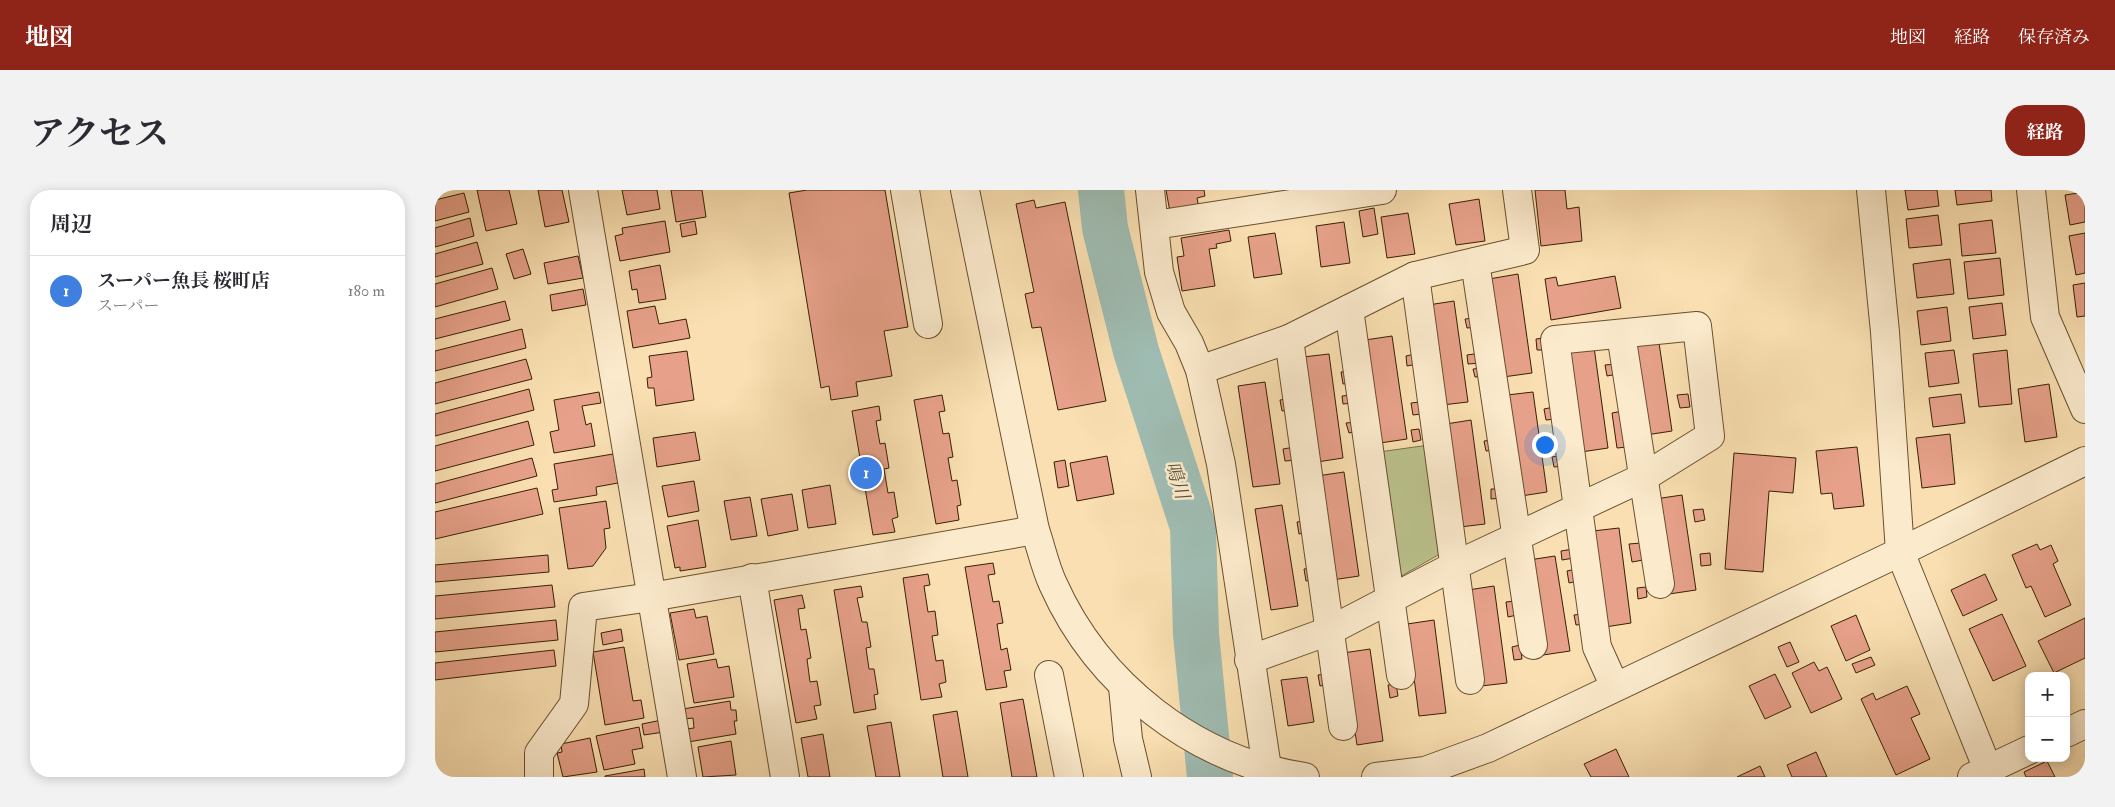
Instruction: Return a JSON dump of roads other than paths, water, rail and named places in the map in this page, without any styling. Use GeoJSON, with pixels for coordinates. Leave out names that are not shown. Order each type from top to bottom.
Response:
{"type":"FeatureCollection","features":[{"type":"Feature","properties":{"kind":"street"},"geometry":{"type":"LineString","coordinates":[[583,190],[682,777]]}},
{"type":"Feature","properties":{"kind":"street"},"geometry":{"type":"LineString","coordinates":[[905,190],[929,324]]}},
{"type":"Feature","properties":{"kind":"street"},"geometry":{"type":"LineString","coordinates":[[965,190],[1035,530],[1052,583],[1076,628],[1097,658],[1123,687],[1173,727],[1237,760],[1305,777]]}},
{"type":"Feature","properties":{"kind":"street"},"geometry":{"type":"LineString","coordinates":[[1150,190],[1159,272],[1171,312],[1189,343],[1200,370],[1221,464],[1249,660],[1267,768]]}},
{"type":"Feature","properties":{"kind":"street"},"geometry":{"type":"LineString","coordinates":[[1155,225],[1383,190]]}},
{"type":"Feature","properties":{"kind":"street"},"geometry":{"type":"LineString","coordinates":[[1200,370],[1289,340],[1415,276],[1525,250],[1517,190]]}},
{"type":"Feature","properties":{"kind":"street"},"geometry":{"type":"LineString","coordinates":[[1871,190],[1885,332],[1900,552],[1983,774],[2025,752]]}},
{"type":"Feature","properties":{"kind":"street"},"geometry":{"type":"LineString","coordinates":[[2031,190],[2045,317],[2085,409]]}},
{"type":"Feature","properties":{"kind":"street"},"geometry":{"type":"LineString","coordinates":[[1475,262],[1533,645]]}},
{"type":"Feature","properties":{"kind":"street"},"geometry":{"type":"LineString","coordinates":[[1415,276],[1470,680]]}},
{"type":"Feature","properties":{"kind":"street"},"geometry":{"type":"LineString","coordinates":[[1349,309],[1401,675]]}},
{"type":"Feature","properties":{"kind":"street"},"geometry":{"type":"LineString","coordinates":[[1249,660],[1329,631],[1454,566],[1577,509],[1644,477],[1710,436],[1697,326],[1555,340],[1577,509],[1597,647],[1615,687]]}},
{"type":"Feature","properties":{"kind":"street"},"geometry":{"type":"LineString","coordinates":[[1621,334],[1660,584]]}},
{"type":"Feature","properties":{"kind":"street"},"geometry":{"type":"LineString","coordinates":[[1289,340],[1343,726]]}},
{"type":"Feature","properties":{"kind":"street"},"geometry":{"type":"LineString","coordinates":[[1376,777],[1425,771],[1488,748],[1900,552],[2085,461]]}},
{"type":"Feature","properties":{"kind":"street"},"geometry":{"type":"LineString","coordinates":[[539,777],[539,753],[574,704],[583,607],[651,597],[1035,530]]}},
{"type":"Feature","properties":{"kind":"street"},"geometry":{"type":"LineString","coordinates":[[753,578],[785,777]]}},
{"type":"Feature","properties":{"kind":"street"},"geometry":{"type":"LineString","coordinates":[[1049,675],[1069,777]]}},
{"type":"Feature","properties":{"kind":"street"},"geometry":{"type":"LineString","coordinates":[[1123,687],[1128,739],[1137,777]]}},
{"type":"Feature","properties":{"kind":"street"},"geometry":{"type":"LineString","coordinates":[[2070,730],[2085,724]]}},
{"type":"Feature","properties":{"kind":"waterway","name":"鳴川"},"geometry":{"type":"LineString","coordinates":[[1101,190],[1105,228],[1136,351],[1193,527],[1196,634],[1210,777]]}},
{"type":"Feature","properties":{"kind":"place","name":"スーパー魚長 桜町店"},"geometry":{"type":"Point","coordinates":[866,473]}}]}
